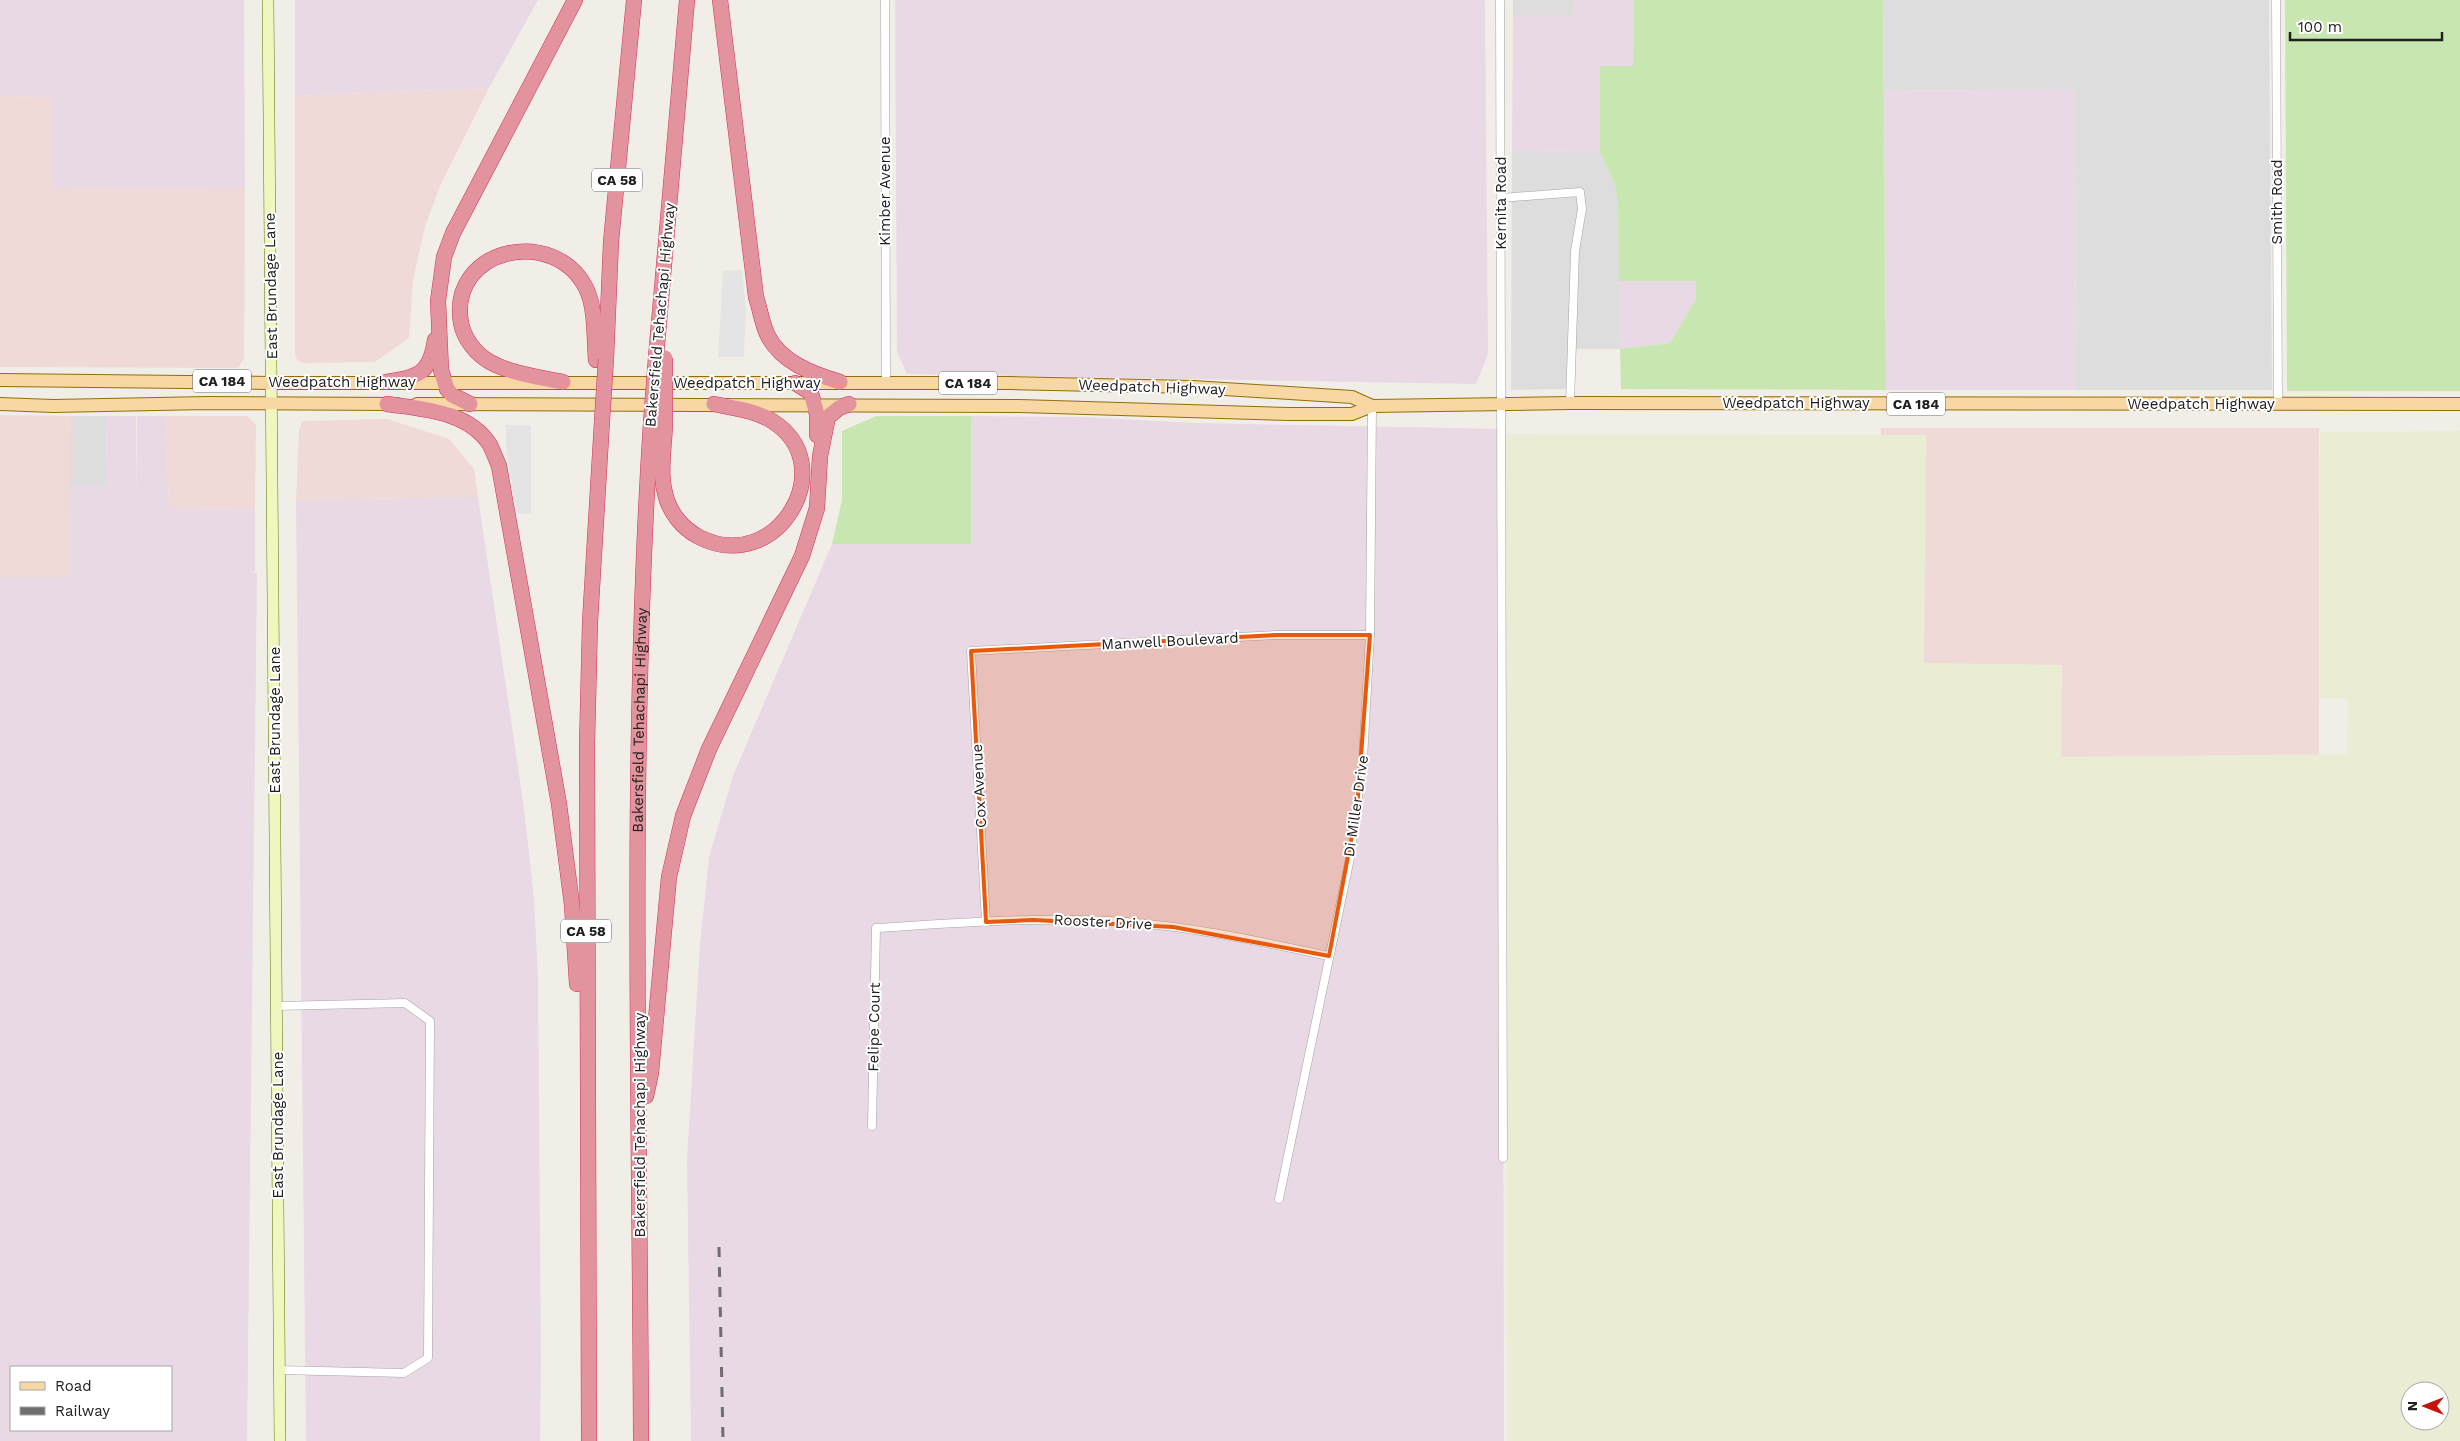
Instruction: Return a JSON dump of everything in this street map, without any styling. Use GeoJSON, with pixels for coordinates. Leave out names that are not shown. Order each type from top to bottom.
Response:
{"type":"FeatureCollection","features":[{"type":"Feature","properties":{"kind":"highway"},"geometry":{"type":"LineString","coordinates":[[470,404],[452,395],[444,382],[438,330],[440,283],[444,257],[453,233],[575,0]]}},
{"type":"Feature","properties":{"kind":"highway","name":"CA 58"},"geometry":{"type":"LineString","coordinates":[[589,1441],[585,867],[590,622],[602,421],[601,360],[634,0]]}},
{"type":"Feature","properties":{"kind":"highway","name":"Bakersfield Tehachapi Highway"},"geometry":{"type":"LineString","coordinates":[[641,1441],[638,774],[645,530],[658,422],[666,240],[687,0]]}},
{"type":"Feature","properties":{"kind":"highway"},"geometry":{"type":"LineString","coordinates":[[720,0],[756,297],[768,335],[782,353],[803,368],[840,382]]}},
{"type":"Feature","properties":{"kind":"highway"},"geometry":{"type":"LineString","coordinates":[[563,382],[500,367],[483,357],[470,344],[462,326],[460,293],[476,270],[486,262],[500,255],[526,251],[550,256],[573,270],[587,290],[601,360]]}},
{"type":"Feature","properties":{"kind":"highway"},"geometry":{"type":"LineString","coordinates":[[386,382],[418,376],[425,370],[430,363],[438,330]]}},
{"type":"Feature","properties":{"kind":"highway"},"geometry":{"type":"LineString","coordinates":[[640,1122],[651,1073],[669,877],[683,816],[708,749],[802,556],[817,508],[820,456],[816,404],[811,393],[795,383]]}},
{"type":"Feature","properties":{"kind":"highway"},"geometry":{"type":"LineString","coordinates":[[388,404],[446,414],[471,426],[489,444],[499,466],[566,857],[577,978],[589,1230]]}},
{"type":"Feature","properties":{"kind":"highway"},"geometry":{"type":"LineString","coordinates":[[658,422],[664,492],[676,517],[695,535],[719,544],[732,546],[758,541],[780,526],[796,504],[802,479],[797,451],[791,438],[773,422],[744,410],[714,404]]}},
{"type":"Feature","properties":{"kind":"highway"},"geometry":{"type":"LineString","coordinates":[[820,456],[828,418],[838,408],[849,404]]}},
{"type":"Feature","properties":{"kind":"main road","name":"East Brundage Lane"},"geometry":{"type":"LineString","coordinates":[[268,0],[280,1441]]}},
{"type":"Feature","properties":{"kind":"main road","name":"Weedpatch Highway"},"geometry":{"type":"LineString","coordinates":[[0,380],[272,383],[886,382],[1193,387],[1352,397],[1372,406]]}},
{"type":"Feature","properties":{"kind":"main road","name":"Weedpatch Highway"},"geometry":{"type":"LineString","coordinates":[[0,404],[849,404],[1081,407],[1289,414],[1352,414],[1372,406],[1501,406],[1570,403],[2460,404]]}},
{"type":"Feature","properties":{"kind":"street","name":"Kimber Avenue"},"geometry":{"type":"LineString","coordinates":[[885,0],[886,382]]}},
{"type":"Feature","properties":{"kind":"street","name":"Kernita Road"},"geometry":{"type":"LineString","coordinates":[[1500,0],[1503,1158]]}},
{"type":"Feature","properties":{"kind":"street","name":"Smith Road"},"geometry":{"type":"LineString","coordinates":[[2276,0],[2278,404]]}},
{"type":"Feature","properties":{"kind":"street"},"geometry":{"type":"LineString","coordinates":[[1501,198],[1580,192],[1582,208],[1575,251],[1570,403]]}},
{"type":"Feature","properties":{"kind":"street","name":"Di Miller Drive"},"geometry":{"type":"LineString","coordinates":[[1279,1199],[1350,858],[1357,809],[1367,710],[1370,635],[1372,406]]}},
{"type":"Feature","properties":{"kind":"street","name":"Manwell Boulevard"},"geometry":{"type":"LineString","coordinates":[[971,651],[1277,635],[1370,635]]}},
{"type":"Feature","properties":{"kind":"street","name":"Cox Avenue"},"geometry":{"type":"LineString","coordinates":[[971,651],[986,922]]}},
{"type":"Feature","properties":{"kind":"street","name":"Rooster Drive"},"geometry":{"type":"LineString","coordinates":[[876,928],[986,922],[1080,920],[1127,922],[1220,934],[1329,956]]}},
{"type":"Feature","properties":{"kind":"street","name":"Felipe Court"},"geometry":{"type":"LineString","coordinates":[[872,1126],[876,928]]}},
{"type":"Feature","properties":{"kind":"street"},"geometry":{"type":"LineString","coordinates":[[277,1006],[405,1003],[430,1021],[428,1358],[404,1373],[279,1370]]}},
{"type":"Feature","properties":{"kind":"highlighted area"},"geometry":{"type":"Polygon","coordinates":[[[1277,635],[1370,635],[1357,809],[1329,956],[1173,927],[1033,920],[986,922],[971,651],[1277,635]]]}},
{"type":"Feature","properties":{"kind":"shaded area"},"geometry":{"type":"Polygon","coordinates":[[[0,0],[244,0],[245,189],[52,188],[52,97],[0,96],[0,0]]]}},
{"type":"Feature","properties":{"kind":"shaded area"},"geometry":{"type":"Polygon","coordinates":[[[295,0],[538,0],[489,88],[295,96],[295,0]]]}},
{"type":"Feature","properties":{"kind":"shaded area"},"geometry":{"type":"Polygon","coordinates":[[[895,0],[1485,0],[1488,354],[1476,384],[907,374],[897,352],[895,0]]]}},
{"type":"Feature","properties":{"kind":"shaded area"},"geometry":{"type":"Polygon","coordinates":[[[1513,0],[1574,0],[1574,15],[1513,15],[1513,0]]]}},
{"type":"Feature","properties":{"kind":"shaded area"},"geometry":{"type":"Polygon","coordinates":[[[1574,0],[1634,0],[1633,67],[1600,67],[1600,152],[1512,151],[1513,15],[1574,15],[1574,0]]]}},
{"type":"Feature","properties":{"kind":"shaded area"},"geometry":{"type":"Polygon","coordinates":[[[1883,0],[2269,0],[2272,390],[2076,390],[2075,89],[1884,91],[1883,0]]]}},
{"type":"Feature","properties":{"kind":"shaded area"},"geometry":{"type":"Polygon","coordinates":[[[489,88],[441,184],[425,226],[413,280],[409,338],[375,362],[305,363],[298,361],[295,355],[295,96],[489,88]]]}},
{"type":"Feature","properties":{"kind":"shaded area"},"geometry":{"type":"Polygon","coordinates":[[[2075,89],[2076,390],[1886,390],[1884,91],[2075,89]]]}},
{"type":"Feature","properties":{"kind":"shaded area"},"geometry":{"type":"Polygon","coordinates":[[[0,96],[52,97],[52,188],[245,189],[244,358],[238,368],[0,367],[0,96]]]}},
{"type":"Feature","properties":{"kind":"shaded area"},"geometry":{"type":"Polygon","coordinates":[[[1512,151],[1600,152],[1614,182],[1618,204],[1620,349],[1568,349],[1567,389],[1511,390],[1512,151]]]}},
{"type":"Feature","properties":{"kind":"shaded area"},"geometry":{"type":"Polygon","coordinates":[[[742,270],[746,309],[744,357],[718,357],[723,271],[742,270]]]}},
{"type":"Feature","properties":{"kind":"shaded area"},"geometry":{"type":"Polygon","coordinates":[[[1619,281],[1696,281],[1696,299],[1670,343],[1620,349],[1619,281]]]}},
{"type":"Feature","properties":{"kind":"shaded area"},"geometry":{"type":"Polygon","coordinates":[[[0,415],[71,416],[70,577],[0,577],[0,415]]]}},
{"type":"Feature","properties":{"kind":"shaded area"},"geometry":{"type":"Polygon","coordinates":[[[71,416],[106,416],[107,486],[69,486],[71,416]]]}},
{"type":"Feature","properties":{"kind":"shaded area"},"geometry":{"type":"Polygon","coordinates":[[[106,416],[136,416],[136,507],[137,416],[166,416],[169,508],[255,509],[255,571],[251,572],[257,573],[247,1441],[0,1441],[0,577],[70,577],[69,486],[107,486],[106,416]]]}},
{"type":"Feature","properties":{"kind":"shaded area"},"geometry":{"type":"Polygon","coordinates":[[[166,416],[247,416],[256,425],[255,509],[169,508],[166,416]]]}},
{"type":"Feature","properties":{"kind":"shaded area"},"geometry":{"type":"Polygon","coordinates":[[[971,416],[1080,417],[1198,423],[1502,429],[1504,1441],[691,1441],[687,1159],[700,944],[709,857],[733,776],[832,544],[971,544],[971,416]]]}},
{"type":"Feature","properties":{"kind":"shaded area"},"geometry":{"type":"Polygon","coordinates":[[[387,419],[449,439],[474,469],[478,497],[296,500],[299,429],[303,421],[387,419]]]}},
{"type":"Feature","properties":{"kind":"shaded area"},"geometry":{"type":"Polygon","coordinates":[[[506,425],[531,425],[531,514],[517,514],[506,447],[506,425]]]}},
{"type":"Feature","properties":{"kind":"shaded area"},"geometry":{"type":"Polygon","coordinates":[[[1881,428],[2319,428],[2319,759],[1881,759],[1881,428]]]}},
{"type":"Feature","properties":{"kind":"shaded area"},"geometry":{"type":"Polygon","coordinates":[[[478,497],[524,808],[534,899],[538,977],[540,1441],[306,1441],[296,500],[478,497]]]}},
{"type":"Feature","properties":{"kind":"green space"},"geometry":{"type":"Polygon","coordinates":[[[1634,0],[1883,0],[1886,390],[1621,389],[1620,349],[1670,343],[1696,299],[1696,281],[1619,281],[1618,204],[1614,182],[1600,152],[1600,66],[1633,66],[1634,0]]]}},
{"type":"Feature","properties":{"kind":"green space"},"geometry":{"type":"Polygon","coordinates":[[[2285,0],[2460,0],[2460,391],[2287,391],[2285,0]]]}},
{"type":"Feature","properties":{"kind":"green space"},"geometry":{"type":"Polygon","coordinates":[[[876,416],[971,416],[971,544],[832,544],[842,500],[842,431],[876,416]]]}},
{"type":"Feature","properties":{"kind":"green space"},"geometry":{"type":"Polygon","coordinates":[[[2460,431],[2460,1441],[1507,1441],[1504,434],[1926,435],[1924,663],[2062,665],[2061,757],[2347,754],[2348,699],[2319,699],[2320,432],[2460,431]]]}},
{"type":"Feature","properties":{"kind":"railway"},"geometry":{"type":"LineString","coordinates":[[719,1247],[723,1441]]}}]}
